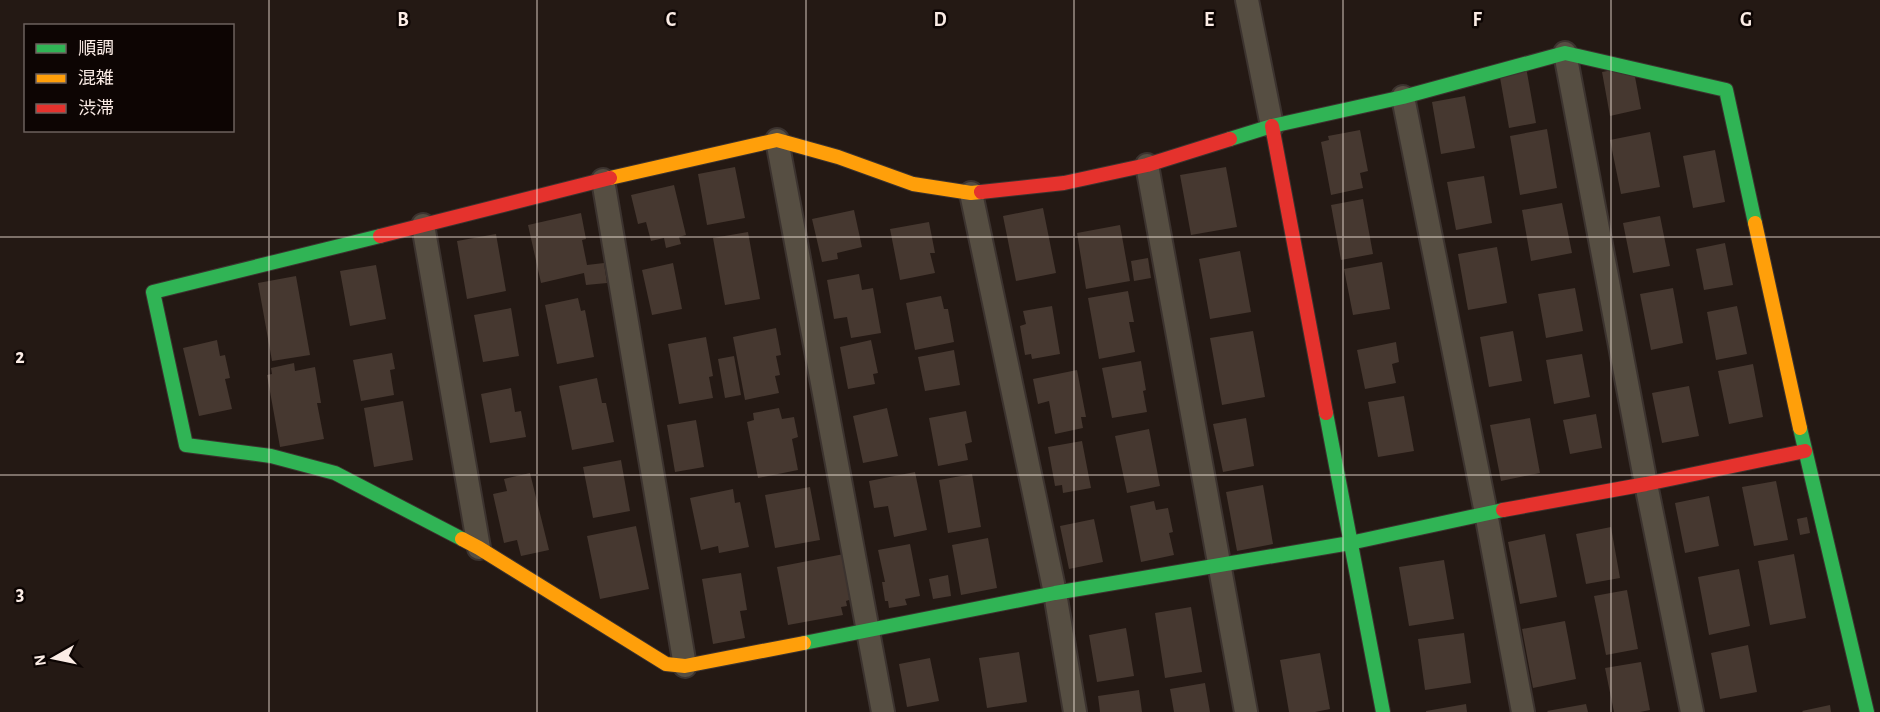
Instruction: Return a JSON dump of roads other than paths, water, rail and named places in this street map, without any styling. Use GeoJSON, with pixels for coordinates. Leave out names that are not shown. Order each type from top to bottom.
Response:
{"type":"FeatureCollection","features":[{"type":"Feature","properties":{"kind":"street"},"geometry":{"type":"LineString","coordinates":[[1247,0],[1383,712]]}},
{"type":"Feature","properties":{"kind":"street"},"geometry":{"type":"LineString","coordinates":[[1565,53],[1646,484],[1692,712]]}},
{"type":"Feature","properties":{"kind":"street"},"geometry":{"type":"LineString","coordinates":[[1805,451],[1646,484],[1486,513],[1350,543],[1055,593],[685,666],[666,664],[479,548],[335,472],[271,456],[186,445],[153,292],[603,180],[777,140],[838,157],[913,184],[971,193],[1064,183],[1147,165],[1272,126],[1403,97],[1565,53],[1726,90],[1805,451],[1868,712]]}},
{"type":"Feature","properties":{"kind":"street"},"geometry":{"type":"LineString","coordinates":[[1403,97],[1523,712]]}},
{"type":"Feature","properties":{"kind":"street"},"geometry":{"type":"LineString","coordinates":[[777,140],[883,712]]}},
{"type":"Feature","properties":{"kind":"street"},"geometry":{"type":"LineString","coordinates":[[1147,165],[1246,712]]}},
{"type":"Feature","properties":{"kind":"street"},"geometry":{"type":"LineString","coordinates":[[603,180],[685,666]]}},
{"type":"Feature","properties":{"kind":"street"},"geometry":{"type":"LineString","coordinates":[[971,193],[1055,593],[1075,712]]}},
{"type":"Feature","properties":{"kind":"street"},"geometry":{"type":"LineString","coordinates":[[423,225],[479,548]]}}]}
